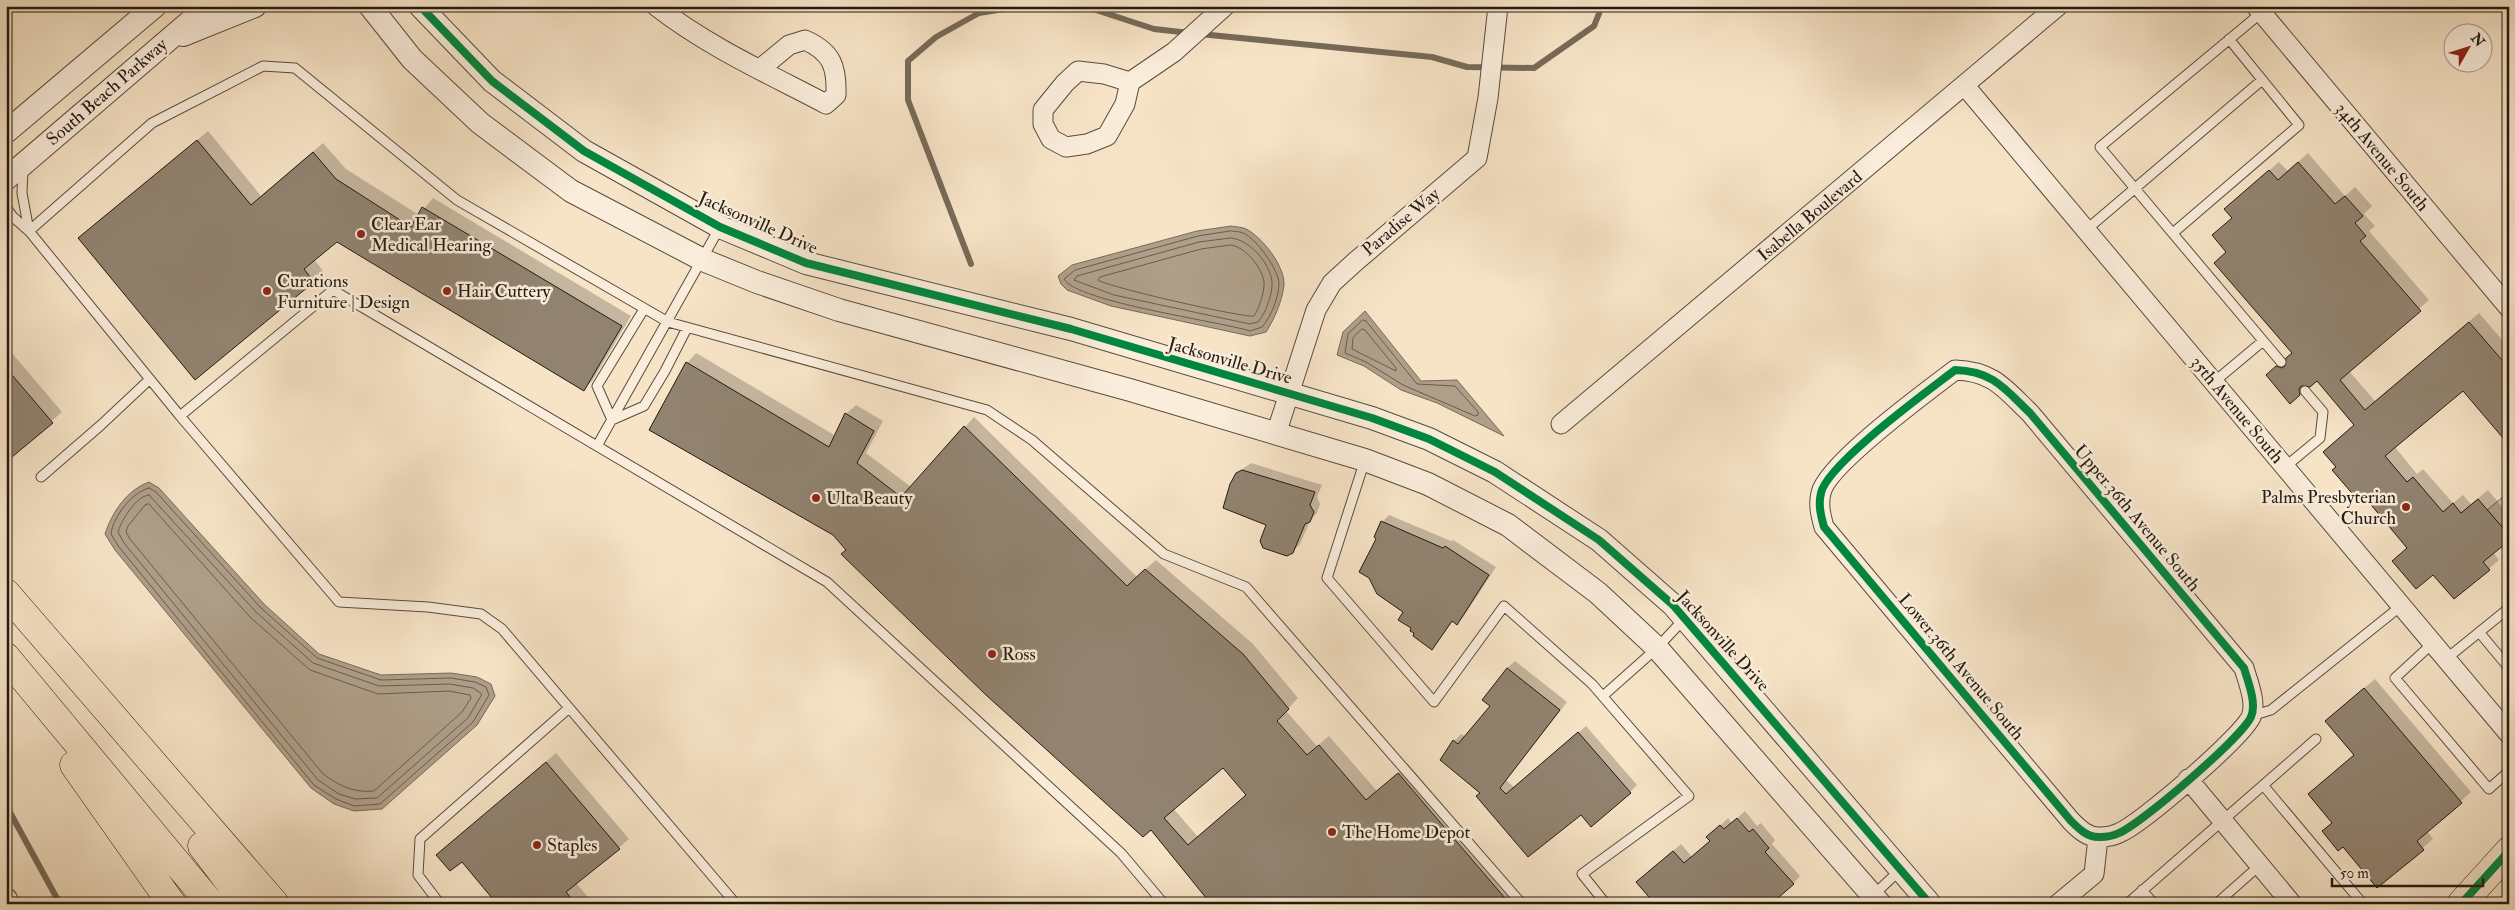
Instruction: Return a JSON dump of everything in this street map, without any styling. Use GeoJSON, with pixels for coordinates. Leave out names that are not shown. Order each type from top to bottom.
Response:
{"type":"FeatureCollection","features":[{"type":"Feature","properties":{"kind":"main road"},"geometry":{"type":"LineString","coordinates":[[6,593],[275,904]]}},
{"type":"Feature","properties":{"kind":"main road"},"geometry":{"type":"LineString","coordinates":[[51,645],[246,904]]}},
{"type":"Feature","properties":{"kind":"main road"},"geometry":{"type":"LineString","coordinates":[[6,657],[211,904]]}},
{"type":"Feature","properties":{"kind":"main road"},"geometry":{"type":"LineString","coordinates":[[6,670],[172,904]]}},
{"type":"Feature","properties":{"kind":"main road"},"geometry":{"type":"LineString","coordinates":[[2461,904],[2509,851]]}},
{"type":"Feature","properties":{"kind":"street","name":"South Beach Parkway"},"geometry":{"type":"LineString","coordinates":[[6,132],[155,6]]}},
{"type":"Feature","properties":{"kind":"street","name":"South Beach Parkway"},"geometry":{"type":"LineString","coordinates":[[6,179],[208,6]]}},
{"type":"Feature","properties":{"kind":"street"},"geometry":{"type":"LineString","coordinates":[[166,42],[256,6]]}},
{"type":"Feature","properties":{"kind":"street"},"geometry":{"type":"LineString","coordinates":[[360,6],[375,12],[412,59],[480,123],[563,185],[639,228],[703,260],[757,282],[839,310],[1130,390],[1365,460],[1428,484],[1508,525],[1598,593],[1657,648],[1872,901]]}},
{"type":"Feature","properties":{"kind":"street","name":"Jacksonville Drive"},"geometry":{"type":"LineString","coordinates":[[420,6],[492,81],[584,151],[720,226],[806,262],[1071,329],[1372,418],[1429,439],[1495,472],[1599,540],[1673,605],[1930,904]]}},
{"type":"Feature","properties":{"kind":"street"},"geometry":{"type":"LineString","coordinates":[[656,6],[672,19],[760,69]]}},
{"type":"Feature","properties":{"kind":"street"},"geometry":{"type":"LineString","coordinates":[[1130,82],[1104,74],[1078,71],[1064,83],[1043,110],[1043,124],[1051,139],[1066,147],[1087,144],[1108,136],[1125,104],[1130,82],[1174,52],[1226,6]]}},
{"type":"Feature","properties":{"kind":"street","name":"Isabella Boulevard"},"geometry":{"type":"LineString","coordinates":[[1561,424],[2058,6]]}},
{"type":"Feature","properties":{"kind":"street","name":"34th Avenue South"},"geometry":{"type":"LineString","coordinates":[[2258,10],[2509,308]]}},
{"type":"Feature","properties":{"kind":"street","name":"Paradise Way"},"geometry":{"type":"LineString","coordinates":[[1276,434],[1316,310],[1332,283],[1354,262],[1478,158],[1488,98],[1498,13]]}},
{"type":"Feature","properties":{"kind":"street","name":"35th Avenue South"},"geometry":{"type":"LineString","coordinates":[[1965,86],[2509,734]]}},
{"type":"Feature","properties":{"kind":"street","name":"Upper 36th Avenue South"},"geometry":{"type":"LineString","coordinates":[[1889,421],[1955,370],[1974,370],[1995,379],[2030,414],[2244,668],[2252,694],[2251,717]]}},
{"type":"Feature","properties":{"kind":"street","name":"Lower 36th Avenue South"},"geometry":{"type":"LineString","coordinates":[[1889,421],[1831,474],[1821,492],[1819,509],[1824,527],[2071,821],[2083,833],[2098,838]]}},
{"type":"Feature","properties":{"kind":"street"},"geometry":{"type":"LineString","coordinates":[[2065,902],[2094,874],[2098,838],[2118,834],[2151,812],[2227,744],[2251,717]]}},
{"type":"Feature","properties":{"kind":"street"},"geometry":{"type":"LineString","coordinates":[[2188,779],[2292,904]]}},
{"type":"Feature","properties":{"kind":"street"},"geometry":{"type":"LineString","coordinates":[[6,900],[8,904]]}},
{"type":"Feature","properties":{"kind":"lane"},"geometry":{"type":"LineString","coordinates":[[2258,10],[2229,39],[2100,147],[2281,362]]}},
{"type":"Feature","properties":{"kind":"lane"},"geometry":{"type":"LineString","coordinates":[[2172,233],[2299,125],[2229,39]]}},
{"type":"Feature","properties":{"kind":"lane"},"geometry":{"type":"LineString","coordinates":[[29,231],[152,123],[263,66],[295,68],[457,200],[668,322],[987,410],[1032,440],[1164,554],[1246,587],[1522,904]]}},
{"type":"Feature","properties":{"kind":"lane"},"geometry":{"type":"LineString","coordinates":[[2086,230],[2262,80]]}},
{"type":"Feature","properties":{"kind":"lane"},"geometry":{"type":"LineString","coordinates":[[23,165],[22,193],[29,231]]}},
{"type":"Feature","properties":{"kind":"lane"},"geometry":{"type":"LineString","coordinates":[[6,207],[29,231],[180,416],[339,602],[428,607],[481,614],[502,629],[736,904]]}},
{"type":"Feature","properties":{"kind":"lane"},"geometry":{"type":"LineString","coordinates":[[597,446],[703,260],[720,226]]}},
{"type":"Feature","properties":{"kind":"lane"},"geometry":{"type":"LineString","coordinates":[[180,416],[333,290],[827,582],[1121,853],[1164,904]]}},
{"type":"Feature","properties":{"kind":"lane"},"geometry":{"type":"LineString","coordinates":[[612,420],[597,386],[644,309]]}},
{"type":"Feature","properties":{"kind":"lane"},"geometry":{"type":"LineString","coordinates":[[612,420],[644,406],[666,371],[687,328]]}},
{"type":"Feature","properties":{"kind":"lane"},"geometry":{"type":"LineString","coordinates":[[2214,382],[2263,341]]}},
{"type":"Feature","properties":{"kind":"lane"},"geometry":{"type":"LineString","coordinates":[[41,477],[150,379]]}},
{"type":"Feature","properties":{"kind":"lane"},"geometry":{"type":"LineString","coordinates":[[2285,467],[2320,438],[2323,412],[2305,391]]}},
{"type":"Feature","properties":{"kind":"lane"},"geometry":{"type":"LineString","coordinates":[[1365,460],[1327,578],[1434,702],[1504,606],[1592,684],[1689,796],[1582,874],[1606,904]]}},
{"type":"Feature","properties":{"kind":"lane"},"geometry":{"type":"LineString","coordinates":[[2251,717],[2271,710],[2401,606]]}},
{"type":"Feature","properties":{"kind":"lane"},"geometry":{"type":"LineString","coordinates":[[2446,660],[2509,608]]}},
{"type":"Feature","properties":{"kind":"lane"},"geometry":{"type":"LineString","coordinates":[[1603,696],[1657,648],[1685,618]]}},
{"type":"Feature","properties":{"kind":"lane"},"geometry":{"type":"LineString","coordinates":[[2479,632],[2509,668]]}},
{"type":"Feature","properties":{"kind":"lane"},"geometry":{"type":"LineString","coordinates":[[2433,643],[2395,678],[2489,790],[2509,771]]}},
{"type":"Feature","properties":{"kind":"lane"},"geometry":{"type":"LineString","coordinates":[[440,904],[418,875],[420,839],[569,708]]}},
{"type":"Feature","properties":{"kind":"lane"},"geometry":{"type":"LineString","coordinates":[[2126,904],[2316,739]]}},
{"type":"Feature","properties":{"kind":"lane"},"geometry":{"type":"LineString","coordinates":[[2263,785],[2358,902]]}},
{"type":"Feature","properties":{"kind":"lane"},"geometry":{"type":"LineString","coordinates":[[2216,904],[2260,865]]}},
{"type":"Feature","properties":{"kind":"lane"},"geometry":{"type":"LineString","coordinates":[[1872,901],[1901,869]]}},
{"type":"Feature","properties":{"kind":"lane"},"geometry":{"type":"LineString","coordinates":[[2142,890],[2154,904]]}},
{"type":"Feature","properties":{"kind":"shaded area"},"geometry":{"type":"Polygon","coordinates":[[[2509,492],[2509,535],[2487,510],[2509,492]]]}},
{"type":"Feature","properties":{"kind":"water"},"geometry":{"type":"Polygon","coordinates":[[[1231,226],[1246,229],[1259,238],[1281,269],[1284,285],[1282,297],[1266,332],[1250,336],[1111,306],[1067,290],[1061,284],[1058,276],[1072,265],[1197,231],[1231,226]]]}},
{"type":"Feature","properties":{"kind":"water"},"geometry":{"type":"Polygon","coordinates":[[[1365,311],[1421,381],[1457,380],[1504,436],[1437,403],[1401,390],[1364,366],[1337,355],[1343,332],[1365,311]]]}},
{"type":"Feature","properties":{"kind":"water"},"geometry":{"type":"Polygon","coordinates":[[[149,482],[159,488],[264,604],[319,654],[381,675],[451,673],[477,677],[491,684],[495,696],[477,725],[382,809],[354,811],[334,804],[311,788],[115,550],[105,534],[121,503],[134,490],[149,482]]]}},
{"type":"Feature","properties":{"kind":"building"},"geometry":{"type":"Polygon","coordinates":[[[197,140],[251,205],[313,152],[336,179],[411,227],[422,207],[622,326],[584,391],[337,242],[304,269],[314,282],[195,380],[78,238],[197,140]]]}},
{"type":"Feature","properties":{"kind":"building"},"geometry":{"type":"Polygon","coordinates":[[[2298,162],[2335,204],[2345,196],[2363,216],[2355,223],[2366,236],[2360,241],[2421,311],[2340,380],[2365,410],[2469,322],[2509,368],[2509,445],[2463,391],[2385,456],[2407,482],[2413,477],[2443,512],[2453,503],[2461,513],[2478,499],[2509,535],[2509,541],[2483,562],[2490,570],[2454,599],[2433,575],[2416,589],[2392,561],[2407,548],[2362,494],[2357,499],[2332,470],[2336,467],[2323,452],[2354,425],[2317,381],[2310,387],[2301,386],[2299,389],[2300,395],[2290,404],[2266,375],[2276,366],[2282,368],[2285,366],[2286,358],[2292,353],[2214,263],[2226,252],[2212,235],[2232,218],[2224,209],[2269,170],[2278,180],[2298,162]]]}},
{"type":"Feature","properties":{"kind":"building"},"geometry":{"type":"Polygon","coordinates":[[[686,362],[829,447],[845,413],[874,431],[857,463],[901,497],[964,426],[1127,586],[1145,569],[1243,654],[1289,709],[1277,721],[1307,755],[1319,745],[1366,800],[1398,773],[1510,904],[1211,904],[1151,830],[1143,837],[986,695],[841,554],[846,550],[833,535],[649,430],[686,362]],[[1223,768],[1164,818],[1188,845],[1246,795],[1223,768]]]}},
{"type":"Feature","properties":{"kind":"building"},"geometry":{"type":"Polygon","coordinates":[[[6,368],[53,423],[6,462],[6,368]]]}},
{"type":"Feature","properties":{"kind":"building"},"geometry":{"type":"Polygon","coordinates":[[[1242,470],[1315,492],[1310,505],[1314,512],[1310,522],[1305,524],[1293,553],[1287,556],[1263,548],[1260,541],[1266,525],[1223,508],[1230,484],[1236,473],[1242,470]]]}},
{"type":"Feature","properties":{"kind":"building"},"geometry":{"type":"Polygon","coordinates":[[[1381,521],[1443,548],[1445,546],[1489,575],[1457,625],[1452,621],[1432,650],[1413,636],[1414,633],[1410,631],[1411,628],[1398,620],[1403,612],[1377,594],[1369,578],[1359,572],[1376,539],[1374,537],[1381,521]]]}},
{"type":"Feature","properties":{"kind":"building"},"geometry":{"type":"Polygon","coordinates":[[[1507,668],[1560,710],[1500,788],[1506,794],[1578,732],[1631,793],[1591,827],[1581,815],[1528,857],[1476,796],[1480,793],[1440,760],[1453,740],[1458,744],[1490,706],[1482,700],[1507,668]]]}},
{"type":"Feature","properties":{"kind":"building"},"geometry":{"type":"Polygon","coordinates":[[[2364,688],[2462,803],[2417,841],[2424,850],[2377,888],[2343,847],[2338,851],[2322,831],[2332,823],[2308,794],[2354,755],[2325,721],[2364,688]]]}},
{"type":"Feature","properties":{"kind":"building"},"geometry":{"type":"Polygon","coordinates":[[[546,762],[620,849],[566,892],[576,904],[497,904],[462,862],[450,871],[436,855],[546,762]]]}},
{"type":"Feature","properties":{"kind":"building"},"geometry":{"type":"Polygon","coordinates":[[[1737,818],[1749,832],[1753,829],[1769,848],[1765,852],[1794,884],[1771,904],[1655,904],[1636,882],[1673,851],[1684,863],[1710,841],[1706,837],[1720,825],[1724,829],[1737,818]]]}},
{"type":"Feature","properties":{"kind":"waterway"},"geometry":{"type":"LineString","coordinates":[[971,264],[908,100],[908,61],[936,37],[979,13],[1022,6]]}},
{"type":"Feature","properties":{"kind":"waterway"},"geometry":{"type":"LineString","coordinates":[[1062,6],[1093,9],[1154,29],[1190,33]]}},
{"type":"Feature","properties":{"kind":"waterway"},"geometry":{"type":"LineString","coordinates":[[1200,34],[1432,57],[1467,67],[1534,68],[1594,26],[1602,6]]}},
{"type":"Feature","properties":{"kind":"waterway"},"geometry":{"type":"LineString","coordinates":[[6,805],[60,904]]}},
{"type":"Feature","properties":{"kind":"cycle path"},"geometry":{"type":"LineString","coordinates":[[420,6],[492,81],[584,151],[720,227],[806,263],[1071,329],[1372,418],[1429,439],[1495,472],[1599,540],[1673,605],[1930,904]]}},
{"type":"Feature","properties":{"kind":"cycle path"},"geometry":{"type":"LineString","coordinates":[[1955,370],[1968,371],[1989,378],[2005,389],[2030,413],[2244,668],[2251,692],[2253,711],[2243,728],[2211,761],[2168,798],[2131,826],[2114,835],[2092,836],[2081,830],[2071,821],[1824,527],[1820,502],[1821,493],[1827,480],[1841,464],[1880,428],[1955,370]]}},
{"type":"Feature","properties":{"kind":"cycle path"},"geometry":{"type":"LineString","coordinates":[[2461,904],[2509,851]]}},
{"type":"Feature","properties":{"kind":"place","name":"Clear Ear Medical Hearing"},"geometry":{"type":"Point","coordinates":[361,234]}},
{"type":"Feature","properties":{"kind":"place","name":"Curations Furniture | Design"},"geometry":{"type":"Point","coordinates":[267,291]}},
{"type":"Feature","properties":{"kind":"place","name":"Hair Cuttery"},"geometry":{"type":"Point","coordinates":[447,291]}},
{"type":"Feature","properties":{"kind":"place","name":"Ulta Beauty"},"geometry":{"type":"Point","coordinates":[816,498]}},
{"type":"Feature","properties":{"kind":"place","name":"Palms Presbyterian Church"},"geometry":{"type":"Point","coordinates":[2406,507]}},
{"type":"Feature","properties":{"kind":"place","name":"Ross"},"geometry":{"type":"Point","coordinates":[992,654]}},
{"type":"Feature","properties":{"kind":"place","name":"The Home Depot"},"geometry":{"type":"Point","coordinates":[1332,832]}},
{"type":"Feature","properties":{"kind":"place","name":"Staples"},"geometry":{"type":"Point","coordinates":[537,845]}}]}
